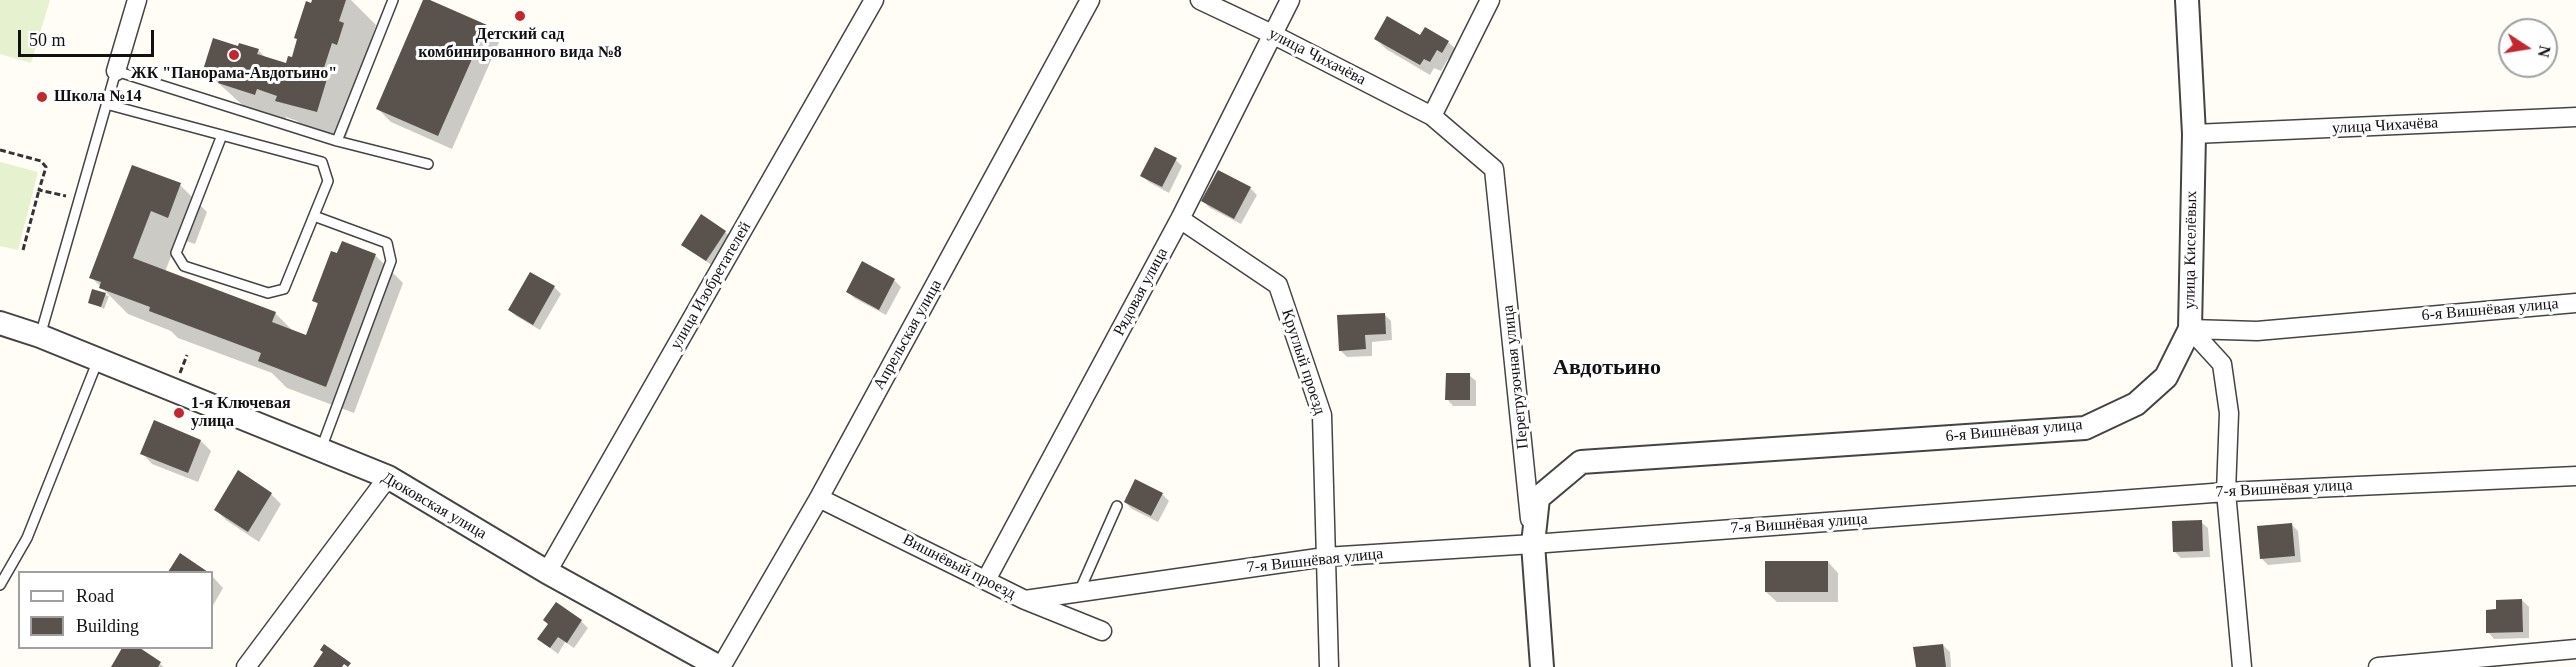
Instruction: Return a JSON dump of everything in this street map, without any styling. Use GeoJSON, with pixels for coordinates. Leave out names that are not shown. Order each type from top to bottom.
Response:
{"type":"FeatureCollection","features":[{"type":"Feature","properties":{"kind":"street"},"geometry":{"type":"LineString","coordinates":[[117,71],[137,0]]}},
{"type":"Feature","properties":{"kind":"street","name":"улица Изобретателей"},"geometry":{"type":"LineString","coordinates":[[547,572],[874,0]]}},
{"type":"Feature","properties":{"kind":"street","name":"Апрельская улица"},"geometry":{"type":"LineString","coordinates":[[720,667],[819,498],[1090,0]]}},
{"type":"Feature","properties":{"kind":"street","name":"улица Чихачёва"},"geometry":{"type":"LineString","coordinates":[[1200,0],[1432,116]]}},
{"type":"Feature","properties":{"kind":"street","name":"Рядовая улица"},"geometry":{"type":"LineString","coordinates":[[986,580],[1180,219],[1290,0]]}},
{"type":"Feature","properties":{"kind":"street"},"geometry":{"type":"LineString","coordinates":[[1432,116],[1490,0]]}},
{"type":"Feature","properties":{"kind":"street","name":"улица Киселёвых"},"geometry":{"type":"LineString","coordinates":[[2187,0],[2194,134],[2190,329],[2222,364],[2229,413],[2226,492],[2241,667]]}},
{"type":"Feature","properties":{"kind":"street","name":"Перегрузочная улица"},"geometry":{"type":"LineString","coordinates":[[1432,116],[1494,169],[1533,544],[1542,667]]}},
{"type":"Feature","properties":{"kind":"street","name":"улица Чихачёва"},"geometry":{"type":"LineString","coordinates":[[2194,134],[2576,117]]}},
{"type":"Feature","properties":{"kind":"street","name":"Круглый проезд"},"geometry":{"type":"LineString","coordinates":[[1180,219],[1278,285],[1322,415],[1329,667]]}},
{"type":"Feature","properties":{"kind":"street","name":"6-я Вишнёвая улица"},"geometry":{"type":"LineString","coordinates":[[1533,544],[1538,498],[1581,462],[2085,428],[2136,404],[2166,377],[2190,329],[2257,331],[2576,303]]}},
{"type":"Feature","properties":{"kind":"street","name":"Дюковская улица"},"geometry":{"type":"LineString","coordinates":[[0,323],[40,336],[388,477],[547,572],[720,667]]}},
{"type":"Feature","properties":{"kind":"street","name":"7-я Вишнёвая улица"},"geometry":{"type":"LineString","coordinates":[[1025,600],[1325,557],[1533,544],[2226,492],[2576,476]]}},
{"type":"Feature","properties":{"kind":"street"},"geometry":{"type":"LineString","coordinates":[[246,667],[388,477]]}},
{"type":"Feature","properties":{"kind":"street","name":"Вишнёвый проезд"},"geometry":{"type":"LineString","coordinates":[[819,498],[1025,600],[1102,632]]}},
{"type":"Feature","properties":{"kind":"street"},"geometry":{"type":"LineString","coordinates":[[2378,667],[2576,649]]}},
{"type":"Feature","properties":{"kind":"lane"},"geometry":{"type":"LineString","coordinates":[[337,141],[393,0]]}},
{"type":"Feature","properties":{"kind":"lane"},"geometry":{"type":"LineString","coordinates":[[40,336],[117,71],[337,141],[428,164]]}},
{"type":"Feature","properties":{"kind":"lane"},"geometry":{"type":"LineString","coordinates":[[106,104],[222,135],[322,162],[328,181],[284,290],[268,293],[184,266],[176,253],[222,135]]}},
{"type":"Feature","properties":{"kind":"lane"},"geometry":{"type":"LineString","coordinates":[[314,216],[387,243],[391,261],[321,450]]}},
{"type":"Feature","properties":{"kind":"lane"},"geometry":{"type":"LineString","coordinates":[[0,585],[27,538],[98,360]]}},
{"type":"Feature","properties":{"kind":"lane"},"geometry":{"type":"LineString","coordinates":[[1079,592],[1117,506]]}},
{"type":"Feature","properties":{"kind":"path"},"geometry":{"type":"LineString","coordinates":[[0,150],[41,161],[46,166],[23,250]]}},
{"type":"Feature","properties":{"kind":"path"},"geometry":{"type":"LineString","coordinates":[[39,190],[79,199]]}},
{"type":"Feature","properties":{"kind":"path"},"geometry":{"type":"LineString","coordinates":[[179,374],[187,355]]}},
{"type":"Feature","properties":{"kind":"green space"},"geometry":{"type":"Polygon","coordinates":[[[0,0],[50,0],[31,63],[0,54],[0,0]]]}},
{"type":"Feature","properties":{"kind":"green space"},"geometry":{"type":"Polygon","coordinates":[[[0,162],[38,172],[18,250],[0,246],[0,162]]]}},
{"type":"Feature","properties":{"kind":"building","name":"ЖК \"Панорама-Авдотьино\""},"geometry":{"type":"Polygon","coordinates":[[[312,0],[346,0],[339,21],[344,23],[337,45],[332,43],[321,77],[327,79],[317,112],[275,101],[277,96],[257,89],[255,95],[218,83],[221,76],[203,70],[213,38],[238,46],[239,43],[259,49],[257,54],[286,63],[288,56],[292,57],[297,39],[294,38],[306,1],[311,3],[312,0]]]}},
{"type":"Feature","properties":{"kind":"building"},"geometry":{"type":"Polygon","coordinates":[[[423,0],[430,0],[487,25],[438,136],[376,109],[423,0]]]}},
{"type":"Feature","properties":{"kind":"building"},"geometry":{"type":"Polygon","coordinates":[[[1387,16],[1420,35],[1425,27],[1449,41],[1442,53],[1437,50],[1430,62],[1424,59],[1420,65],[1374,39],[1387,16]]]}},
{"type":"Feature","properties":{"kind":"building"},"geometry":{"type":"Polygon","coordinates":[[[1155,147],[1177,158],[1162,187],[1140,176],[1155,147]]]}},
{"type":"Feature","properties":{"kind":"building"},"geometry":{"type":"Polygon","coordinates":[[[132,165],[181,183],[168,218],[151,211],[133,258],[276,312],[272,322],[306,335],[318,303],[312,301],[331,251],[337,253],[342,241],[376,254],[326,387],[258,361],[261,353],[149,311],[150,307],[99,288],[101,282],[89,278],[132,165]]]}},
{"type":"Feature","properties":{"kind":"building"},"geometry":{"type":"Polygon","coordinates":[[[1218,170],[1251,187],[1234,219],[1201,201],[1218,170]]]}},
{"type":"Feature","properties":{"kind":"building"},"geometry":{"type":"Polygon","coordinates":[[[701,214],[726,231],[706,261],[681,245],[701,214]]]}},
{"type":"Feature","properties":{"kind":"building"},"geometry":{"type":"Polygon","coordinates":[[[862,261],[895,279],[879,310],[846,292],[862,261]]]}},
{"type":"Feature","properties":{"kind":"building"},"geometry":{"type":"Polygon","coordinates":[[[530,272],[555,286],[533,325],[508,310],[530,272]]]}},
{"type":"Feature","properties":{"kind":"building"},"geometry":{"type":"Polygon","coordinates":[[[92,289],[106,293],[101,307],[88,303],[92,289]]]}},
{"type":"Feature","properties":{"kind":"building"},"geometry":{"type":"Polygon","coordinates":[[[1385,313],[1386,334],[1365,335],[1366,349],[1339,351],[1337,315],[1385,313]]]}},
{"type":"Feature","properties":{"kind":"building"},"geometry":{"type":"Polygon","coordinates":[[[1446,373],[1470,373],[1470,400],[1445,400],[1446,373]]]}},
{"type":"Feature","properties":{"kind":"building"},"geometry":{"type":"Polygon","coordinates":[[[154,420],[201,440],[188,473],[140,454],[154,420]]]}},
{"type":"Feature","properties":{"kind":"building"},"geometry":{"type":"Polygon","coordinates":[[[238,470],[272,493],[248,532],[214,510],[238,470]]]}},
{"type":"Feature","properties":{"kind":"building"},"geometry":{"type":"Polygon","coordinates":[[[1135,479],[1163,493],[1151,516],[1124,502],[1135,479]]]}},
{"type":"Feature","properties":{"kind":"building"},"geometry":{"type":"Polygon","coordinates":[[[2202,520],[2203,551],[2173,552],[2172,521],[2202,520]]]}},
{"type":"Feature","properties":{"kind":"building"},"geometry":{"type":"Polygon","coordinates":[[[2292,523],[2295,556],[2260,559],[2257,526],[2292,523]]]}},
{"type":"Feature","properties":{"kind":"building"},"geometry":{"type":"Polygon","coordinates":[[[180,553],[207,571],[169,571],[180,553]]]}},
{"type":"Feature","properties":{"kind":"building"},"geometry":{"type":"Polygon","coordinates":[[[1765,561],[1828,561],[1828,592],[1765,592],[1765,561]]]}},
{"type":"Feature","properties":{"kind":"building"},"geometry":{"type":"Polygon","coordinates":[[[2522,599],[2523,632],[2486,633],[2486,610],[2496,609],[2496,600],[2522,599]]]}},
{"type":"Feature","properties":{"kind":"building"},"geometry":{"type":"Polygon","coordinates":[[[556,602],[582,620],[567,643],[558,637],[550,648],[537,639],[548,624],[543,620],[556,602]]]}},
{"type":"Feature","properties":{"kind":"building"},"geometry":{"type":"Polygon","coordinates":[[[324,644],[351,663],[348,667],[344,664],[342,667],[313,667],[323,652],[320,650],[324,644]]]}},
{"type":"Feature","properties":{"kind":"building"},"geometry":{"type":"Polygon","coordinates":[[[1943,644],[1946,667],[1916,667],[1913,647],[1943,644]]]}},
{"type":"Feature","properties":{"kind":"building"},"geometry":{"type":"Polygon","coordinates":[[[121,649],[142,649],[161,662],[158,667],[111,667],[121,649]]]}},
{"type":"Feature","properties":{"kind":"place","name":"Детский сад комбинированного вида №8"},"geometry":{"type":"Point","coordinates":[520,16]}},
{"type":"Feature","properties":{"kind":"place","name":"ЖК \"Панорама-Авдотьино\""},"geometry":{"type":"Point","coordinates":[234,55]}},
{"type":"Feature","properties":{"kind":"place","name":"Школа №14"},"geometry":{"type":"Point","coordinates":[42,97]}},
{"type":"Feature","properties":{"kind":"place","name":"1-я Ключевая улица"},"geometry":{"type":"Point","coordinates":[179,413]}},
{"type":"Feature","properties":{"kind":"district","name":"Авдотьино"},"geometry":{"type":"Point","coordinates":[1607,368]}}]}
